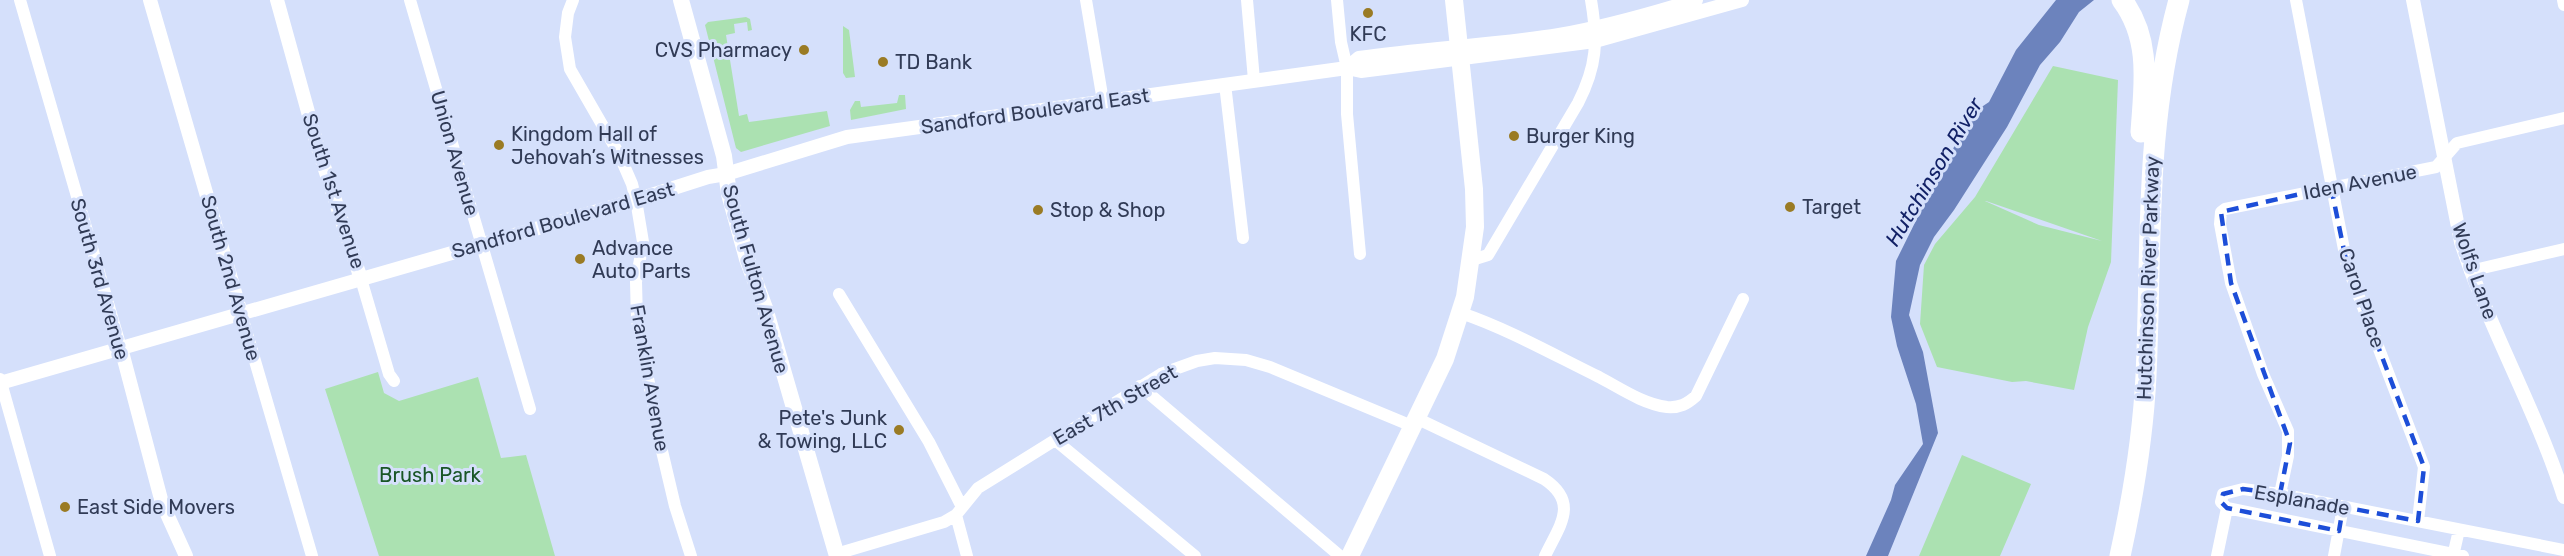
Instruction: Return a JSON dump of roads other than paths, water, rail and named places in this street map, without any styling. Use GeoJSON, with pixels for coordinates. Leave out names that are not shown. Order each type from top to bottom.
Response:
{"type":"FeatureCollection","features":[{"type":"Feature","properties":{"kind":"highway"},"geometry":{"type":"LineString","coordinates":[[2122,0],[2137,26],[2144,54],[2139,207],[2140,316],[2146,360]]}},
{"type":"Feature","properties":{"kind":"highway","name":"Hutchinson River Parkway"},"geometry":{"type":"LineString","coordinates":[[2120,556],[2139,448],[2146,360],[2152,152],[2160,88],[2179,0]]}},
{"type":"Feature","properties":{"kind":"highway","name":"Hutchinson River Parkway"},"geometry":{"type":"LineString","coordinates":[[2134,556],[2148,477],[2158,392],[2163,188],[2168,122],[2176,69],[2193,0]]}},
{"type":"Feature","properties":{"kind":"main road","name":"South Fulton Avenue"},"geometry":{"type":"LineString","coordinates":[[681,0],[724,156],[729,194],[745,253],[765,308],[836,555]]}},
{"type":"Feature","properties":{"kind":"main road"},"geometry":{"type":"LineString","coordinates":[[1350,556],[1444,359],[1461,313],[1472,260],[1474,189],[1454,0]]}},
{"type":"Feature","properties":{"kind":"street","name":"South 3rd Avenue"},"geometry":{"type":"LineString","coordinates":[[20,0],[121,348],[162,502],[186,556]]}},
{"type":"Feature","properties":{"kind":"street","name":"South 2nd Avenue"},"geometry":{"type":"LineString","coordinates":[[150,0],[312,556]]}},
{"type":"Feature","properties":{"kind":"street","name":"South 1st Avenue"},"geometry":{"type":"LineString","coordinates":[[277,0],[318,148],[389,374],[394,381]]}},
{"type":"Feature","properties":{"kind":"street","name":"Union Avenue"},"geometry":{"type":"LineString","coordinates":[[410,0],[530,409]]}},
{"type":"Feature","properties":{"kind":"street","name":"Franklin Avenue"},"geometry":{"type":"LineString","coordinates":[[573,0],[568,13],[565,37],[570,69],[619,154],[636,200],[643,242],[636,282],[637,320],[662,451],[675,506],[691,556]]}},
{"type":"Feature","properties":{"kind":"street"},"geometry":{"type":"LineString","coordinates":[[1086,0],[1103,101]]}},
{"type":"Feature","properties":{"kind":"street"},"geometry":{"type":"LineString","coordinates":[[1247,0],[1254,80]]}},
{"type":"Feature","properties":{"kind":"street"},"geometry":{"type":"LineString","coordinates":[[1336,0],[1347,68],[1347,114],[1359,254]]}},
{"type":"Feature","properties":{"kind":"street"},"geometry":{"type":"LineString","coordinates":[[1472,260],[1488,255],[1578,103],[1593,67],[1596,50],[1591,0]]}},
{"type":"Feature","properties":{"kind":"street","name":"Sandford Boulevard East"},"geometry":{"type":"LineString","coordinates":[[1595,34],[1696,0]]}},
{"type":"Feature","properties":{"kind":"street","name":"Sandford Boulevard East"},"geometry":{"type":"LineString","coordinates":[[0,382],[636,200],[708,177],[726,174],[847,137],[1347,68],[1359,58],[1460,53],[1560,35],[1595,34],[1742,0]]}},
{"type":"Feature","properties":{"kind":"street","name":"Carol Place"},"geometry":{"type":"LineString","coordinates":[[2296,0],[2346,265],[2424,468],[2418,521]]}},
{"type":"Feature","properties":{"kind":"street","name":"Wolfs Lane"},"geometry":{"type":"LineString","coordinates":[[2413,0],[2461,242],[2470,271],[2512,364],[2563,492]]}},
{"type":"Feature","properties":{"kind":"street"},"geometry":{"type":"LineString","coordinates":[[2563,0],[2564,5]]}},
{"type":"Feature","properties":{"kind":"street"},"geometry":{"type":"LineString","coordinates":[[1226,84],[1243,238]]}},
{"type":"Feature","properties":{"kind":"street","name":"Iden Avenue"},"geometry":{"type":"LineString","coordinates":[[2280,494],[2288,456],[2288,431],[2264,374],[2231,283],[2220,217],[2225,209],[2436,167],[2457,143],[2564,118]]}},
{"type":"Feature","properties":{"kind":"street"},"geometry":{"type":"LineString","coordinates":[[2470,271],[2564,249]]}},
{"type":"Feature","properties":{"kind":"street"},"geometry":{"type":"LineString","coordinates":[[839,294],[929,442],[959,511],[967,556]]}},
{"type":"Feature","properties":{"kind":"street"},"geometry":{"type":"LineString","coordinates":[[1461,313],[1635,395],[1662,406],[1677,407],[1687,404],[1696,396],[1743,299]]}},
{"type":"Feature","properties":{"kind":"street","name":"East 7th Street"},"geometry":{"type":"LineString","coordinates":[[836,555],[944,522],[959,511],[978,488],[1140,386],[1161,374],[1197,361],[1215,358],[1246,360],[1270,367],[1414,422],[1544,479],[1558,488],[1565,501],[1564,515],[1545,556]]}},
{"type":"Feature","properties":{"kind":"street"},"geometry":{"type":"LineString","coordinates":[[0,382],[50,556]]}},
{"type":"Feature","properties":{"kind":"street"},"geometry":{"type":"LineString","coordinates":[[1140,386],[1340,556]]}},
{"type":"Feature","properties":{"kind":"street"},"geometry":{"type":"LineString","coordinates":[[1055,440],[1195,556]]}},
{"type":"Feature","properties":{"kind":"street","name":"Esplanade"},"geometry":{"type":"LineString","coordinates":[[2457,555],[2227,508],[2221,502],[2223,494],[2243,489],[2280,494],[2564,550]]}},
{"type":"Feature","properties":{"kind":"street"},"geometry":{"type":"LineString","coordinates":[[2334,556],[2343,507]]}},
{"type":"Feature","properties":{"kind":"street"},"geometry":{"type":"LineString","coordinates":[[2217,556],[2227,508]]}},
{"type":"Feature","properties":{"kind":"street"},"geometry":{"type":"LineString","coordinates":[[2457,555],[2459,530]]}},
{"type":"Feature","properties":{"kind":"water"},"geometry":{"type":"Polygon","coordinates":[[[2056,0],[2094,0],[2079,12],[2060,42],[2040,65],[2007,127],[1934,237],[1920,265],[1909,315],[1923,352],[1938,433],[1888,556],[1866,556],[1891,500],[1895,485],[1923,444],[1916,404],[1897,346],[1891,317],[1896,261],[1942,168],[1974,112],[1989,102],[2016,50],[2056,0]]]}},
{"type":"Feature","properties":{"kind":"place","name":"KFC"},"geometry":{"type":"Point","coordinates":[1368,13]}},
{"type":"Feature","properties":{"kind":"place","name":"CVS Pharmacy"},"geometry":{"type":"Point","coordinates":[804,50]}},
{"type":"Feature","properties":{"kind":"place","name":"TD Bank"},"geometry":{"type":"Point","coordinates":[883,62]}},
{"type":"Feature","properties":{"kind":"place","name":"Burger King"},"geometry":{"type":"Point","coordinates":[1514,136]}},
{"type":"Feature","properties":{"kind":"place","name":"Kingdom Hall of Jehovah’s Witnesses"},"geometry":{"type":"Point","coordinates":[499,145]}},
{"type":"Feature","properties":{"kind":"place","name":"Target"},"geometry":{"type":"Point","coordinates":[1790,207]}},
{"type":"Feature","properties":{"kind":"place","name":"Stop & Shop"},"geometry":{"type":"Point","coordinates":[1038,210]}},
{"type":"Feature","properties":{"kind":"place","name":"Advance Auto Parts"},"geometry":{"type":"Point","coordinates":[580,259]}},
{"type":"Feature","properties":{"kind":"place","name":"Pete's Junk & Towing, LLC"},"geometry":{"type":"Point","coordinates":[899,430]}},
{"type":"Feature","properties":{"kind":"place","name":"East Side Movers"},"geometry":{"type":"Point","coordinates":[65,507]}},
{"type":"Feature","properties":{"kind":"water label","name":"Hutchinson River"},"geometry":{"type":"Point","coordinates":[1934,172]}},
{"type":"Feature","properties":{"kind":"park label","name":"Brush Park"},"geometry":{"type":"Point","coordinates":[430,475]}}]}
